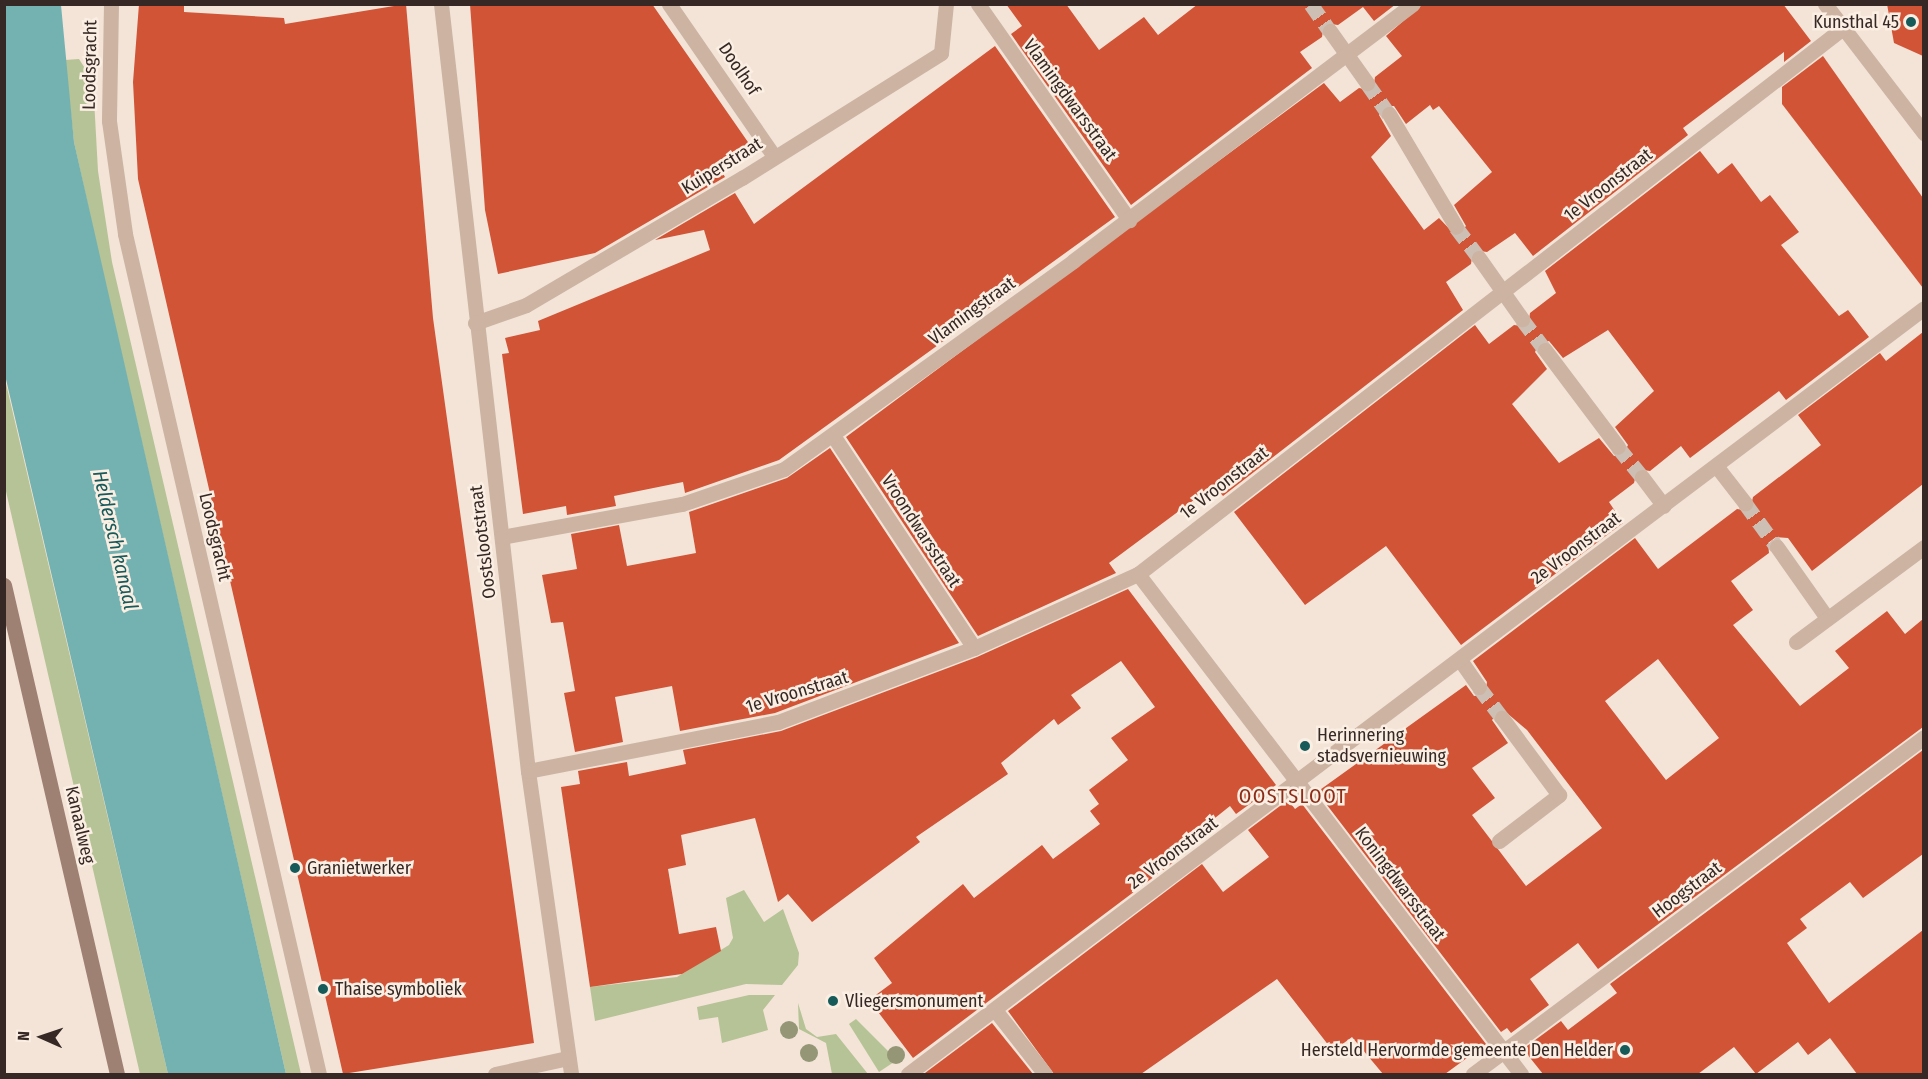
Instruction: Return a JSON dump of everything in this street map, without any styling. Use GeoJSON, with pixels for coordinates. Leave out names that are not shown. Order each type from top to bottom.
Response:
{"type":"FeatureCollection","features":[{"type":"Feature","properties":{"kind":"main road","name":"Kanaalweg"},"geometry":{"type":"LineString","coordinates":[[4,585],[117,1074]]}},
{"type":"Feature","properties":{"kind":"street","name":"Loodsgracht"},"geometry":{"type":"LineString","coordinates":[[111,4],[109,121],[124,234],[319,1074]]}},
{"type":"Feature","properties":{"kind":"street","name":"Oostslootstraat"},"geometry":{"type":"LineString","coordinates":[[441,4],[475,322],[528,771],[567,1058],[572,1074]]}},
{"type":"Feature","properties":{"kind":"street","name":"Doolhof"},"geometry":{"type":"LineString","coordinates":[[669,4],[774,156]]}},
{"type":"Feature","properties":{"kind":"street","name":"Kuiperstraat"},"geometry":{"type":"LineString","coordinates":[[475,322],[526,304],[774,156],[940,53],[946,4]]}},
{"type":"Feature","properties":{"kind":"street","name":"Vlamingdwarsstraat"},"geometry":{"type":"LineString","coordinates":[[978,4],[1129,220]]}},
{"type":"Feature","properties":{"kind":"street","name":"Vlamingstraat"},"geometry":{"type":"LineString","coordinates":[[502,537],[735,489],[784,469],[834,436],[1129,220],[1413,4]]}},
{"type":"Feature","properties":{"kind":"street"},"geometry":{"type":"LineString","coordinates":[[1825,4],[1923,133]]}},
{"type":"Feature","properties":{"kind":"street","name":"1e Vroonstraat"},"geometry":{"type":"LineString","coordinates":[[528,771],[778,722],[975,648],[1138,574],[1843,28]]}},
{"type":"Feature","properties":{"kind":"street"},"geometry":{"type":"LineString","coordinates":[[1330,31],[1367,83]]}},
{"type":"Feature","properties":{"kind":"street"},"geometry":{"type":"LineString","coordinates":[[1389,114],[1456,227]]}},
{"type":"Feature","properties":{"kind":"street"},"geometry":{"type":"LineString","coordinates":[[1479,258],[1501,293],[1522,319]]}},
{"type":"Feature","properties":{"kind":"street","name":"2e Vroonstraat"},"geometry":{"type":"LineString","coordinates":[[908,1074],[1299,784],[1460,660],[1717,468],[1923,308]]}},
{"type":"Feature","properties":{"kind":"street"},"geometry":{"type":"LineString","coordinates":[[1545,350],[1618,447]]}},
{"type":"Feature","properties":{"kind":"street","name":"Vroondwarsstraat"},"geometry":{"type":"LineString","coordinates":[[834,436],[975,648]]}},
{"type":"Feature","properties":{"kind":"street"},"geometry":{"type":"LineString","coordinates":[[1717,468],[1745,503]]}},
{"type":"Feature","properties":{"kind":"street"},"geometry":{"type":"LineString","coordinates":[[1642,477],[1664,506]]}},
{"type":"Feature","properties":{"kind":"street"},"geometry":{"type":"LineString","coordinates":[[1777,547],[1827,618]]}},
{"type":"Feature","properties":{"kind":"street"},"geometry":{"type":"LineString","coordinates":[[1796,642],[1923,547]]}},
{"type":"Feature","properties":{"kind":"street","name":"Koningdwarsstraat"},"geometry":{"type":"LineString","coordinates":[[1138,574],[1521,1074]]}},
{"type":"Feature","properties":{"kind":"street"},"geometry":{"type":"LineString","coordinates":[[1460,660],[1479,687]]}},
{"type":"Feature","properties":{"kind":"street"},"geometry":{"type":"LineString","coordinates":[[1499,841],[1559,795],[1502,718]]}},
{"type":"Feature","properties":{"kind":"street","name":"Hoogstraat"},"geometry":{"type":"LineString","coordinates":[[1473,1074],[1923,737]]}},
{"type":"Feature","properties":{"kind":"street"},"geometry":{"type":"LineString","coordinates":[[995,1010],[1045,1074]]}},
{"type":"Feature","properties":{"kind":"street"},"geometry":{"type":"LineString","coordinates":[[495,1074],[567,1058]]}},
{"type":"Feature","properties":{"kind":"green space"},"geometry":{"type":"Polygon","coordinates":[[[79,59],[93,81],[98,171],[112,262],[301,1074],[286,1074],[74,142],[65,60],[79,59]]]}},
{"type":"Feature","properties":{"kind":"green space"},"geometry":{"type":"Polygon","coordinates":[[[4,375],[168,1074],[140,1074],[5,487],[4,375]]]}},
{"type":"Feature","properties":{"kind":"green space"},"geometry":{"type":"Polygon","coordinates":[[[744,890],[764,922],[783,909],[799,953],[798,965],[782,985],[746,984],[595,1021],[590,987],[677,977],[729,945],[733,938],[726,898],[744,890]]]}},
{"type":"Feature","properties":{"kind":"green space"},"geometry":{"type":"Polygon","coordinates":[[[749,995],[775,995],[763,1010],[768,1030],[722,1043],[718,1017],[699,1020],[697,1007],[749,995]]]}},
{"type":"Feature","properties":{"kind":"green space"},"geometry":{"type":"Polygon","coordinates":[[[798,1003],[806,1029],[817,1037],[836,1034],[868,1074],[832,1074],[826,1043],[799,1029],[798,1003]]]}},
{"type":"Feature","properties":{"kind":"green space"},"geometry":{"type":"Polygon","coordinates":[[[856,1019],[897,1060],[879,1072],[849,1024],[856,1019]]]}},
{"type":"Feature","properties":{"kind":"water","name":"Heldersch kanaal"},"geometry":{"type":"Polygon","coordinates":[[[4,5],[61,5],[74,142],[286,1074],[168,1074],[5,375],[4,5]]]}},
{"type":"Feature","properties":{"kind":"building"},"geometry":{"type":"Polygon","coordinates":[[[139,4],[184,4],[184,12],[284,18],[285,24],[406,4],[433,318],[534,1043],[343,1074],[138,179],[133,82],[139,4]]]}},
{"type":"Feature","properties":{"kind":"building"},"geometry":{"type":"Polygon","coordinates":[[[470,4],[652,4],[750,145],[719,167],[725,177],[595,253],[498,274],[485,210],[470,4]]]}},
{"type":"Feature","properties":{"kind":"building"},"geometry":{"type":"Polygon","coordinates":[[[1006,4],[1066,4],[1099,50],[1144,17],[1158,35],[1198,4],[1396,4],[1374,21],[1363,7],[1338,25],[1324,23],[1322,37],[1300,52],[1312,68],[1131,205],[1011,34],[1022,26],[1006,4]]]}},
{"type":"Feature","properties":{"kind":"building"},"geometry":{"type":"Polygon","coordinates":[[[1423,4],[1783,4],[1811,41],[1784,62],[1784,52],[1683,128],[1688,135],[1533,256],[1515,233],[1487,252],[1473,250],[1471,264],[1446,282],[1463,310],[1223,496],[1214,485],[1109,563],[1116,573],[978,636],[846,437],[1324,83],[1340,102],[1359,88],[1373,91],[1375,77],[1402,56],[1386,36],[1423,4]],[[1430,105],[1406,124],[1394,106],[1384,106],[1379,115],[1391,136],[1371,157],[1424,230],[1439,218],[1457,237],[1466,226],[1454,205],[1492,172],[1439,106],[1433,110],[1430,105]]]}},
{"type":"Feature","properties":{"kind":"building"},"geometry":{"type":"Polygon","coordinates":[[[1887,4],[1923,4],[1923,56],[1894,43],[1887,4]]]}},
{"type":"Feature","properties":{"kind":"building"},"geometry":{"type":"Polygon","coordinates":[[[995,46],[1115,217],[779,460],[685,493],[683,482],[614,496],[616,506],[567,515],[566,506],[523,514],[502,354],[509,353],[505,338],[540,330],[538,321],[710,250],[704,230],[655,240],[735,193],[754,224],[995,46]]]}},
{"type":"Feature","properties":{"kind":"building"},"geometry":{"type":"Polygon","coordinates":[[[1823,56],[1923,198],[1923,288],[1782,104],[1782,87],[1823,56]]]}},
{"type":"Feature","properties":{"kind":"building"},"geometry":{"type":"Polygon","coordinates":[[[1700,151],[1718,174],[1732,163],[1761,202],[1770,195],[1799,232],[1781,245],[1839,316],[1848,310],[1869,337],[1786,400],[1779,391],[1690,458],[1681,446],[1650,471],[1637,469],[1634,483],[1609,502],[1623,523],[1461,645],[1386,546],[1305,605],[1234,512],[1475,325],[1489,344],[1514,325],[1528,327],[1530,313],[1556,293],[1545,271],[1700,151]],[[1608,330],[1563,358],[1549,341],[1539,343],[1535,352],[1547,369],[1512,404],[1559,463],[1599,438],[1614,456],[1623,455],[1628,445],[1615,427],[1654,391],[1608,330]]]}},
{"type":"Feature","properties":{"kind":"building"},"geometry":{"type":"Polygon","coordinates":[[[1923,332],[1923,484],[1812,571],[1788,538],[1776,537],[1768,543],[1769,553],[1731,581],[1753,610],[1733,625],[1800,706],[1849,668],[1835,651],[1887,611],[1905,634],[1923,619],[1923,727],[1598,969],[1578,943],[1530,979],[1549,1005],[1511,1033],[1507,1028],[1501,1032],[1317,792],[1466,685],[1474,696],[1485,695],[1487,682],[1473,661],[1635,538],[1658,569],[1737,509],[1750,511],[1753,497],[1821,445],[1798,415],[1880,353],[1886,361],[1923,332]],[[1658,659],[1605,701],[1666,780],[1719,738],[1658,659]],[[1501,708],[1492,720],[1508,743],[1472,768],[1495,798],[1472,815],[1526,886],[1602,828],[1527,730],[1501,708]]]}},
{"type":"Feature","properties":{"kind":"building"},"geometry":{"type":"Polygon","coordinates":[[[830,448],[959,643],[775,713],[680,731],[672,686],[615,697],[623,742],[575,752],[564,693],[575,691],[563,622],[551,623],[542,575],[577,569],[571,534],[619,525],[627,566],[696,553],[689,512],[787,478],[830,448]]]}},
{"type":"Feature","properties":{"kind":"building"},"geometry":{"type":"Polygon","coordinates":[[[1128,589],[1276,785],[1236,814],[1230,806],[1185,842],[1191,849],[913,1058],[869,1000],[892,983],[874,958],[963,884],[974,898],[1042,845],[1053,859],[1100,824],[1090,811],[1099,804],[1089,790],[1128,760],[1111,738],[1155,707],[1121,661],[1071,695],[1081,708],[1058,725],[1054,719],[1001,763],[1008,774],[916,837],[920,842],[812,922],[788,894],[778,902],[755,818],[681,835],[686,865],[668,869],[679,934],[716,927],[721,951],[682,974],[590,987],[561,787],[580,784],[578,771],[627,762],[629,776],[686,764],[683,750],[781,731],[977,657],[1128,589]]]}},
{"type":"Feature","properties":{"kind":"building"},"geometry":{"type":"Polygon","coordinates":[[[1923,750],[1923,854],[1863,898],[1850,882],[1800,919],[1807,928],[1787,943],[1829,1003],[1923,930],[1923,1074],[1857,1074],[1830,1038],[1808,1055],[1798,1042],[1756,1074],[1734,1047],[1698,1074],[1543,1074],[1523,1049],[1561,1021],[1568,1030],[1617,993],[1610,984],[1923,750]]]}},
{"type":"Feature","properties":{"kind":"building"},"geometry":{"type":"Polygon","coordinates":[[[1288,800],[1295,809],[1302,804],[1486,1044],[1445,1074],[1383,1074],[1352,1037],[1333,1051],[1277,979],[1141,1074],[1054,1074],[1008,1011],[1202,864],[1223,892],[1269,857],[1248,830],[1288,800]]]}},
{"type":"Feature","properties":{"kind":"building"},"geometry":{"type":"Polygon","coordinates":[[[992,1023],[1033,1074],[925,1073],[992,1023]]]}},
{"type":"Feature","properties":{"kind":"tunnel"},"geometry":{"type":"LineString","coordinates":[[1311,4],[1330,31]]}},
{"type":"Feature","properties":{"kind":"tunnel"},"geometry":{"type":"LineString","coordinates":[[1367,83],[1389,114]]}},
{"type":"Feature","properties":{"kind":"tunnel"},"geometry":{"type":"LineString","coordinates":[[1456,227],[1479,258]]}},
{"type":"Feature","properties":{"kind":"tunnel"},"geometry":{"type":"LineString","coordinates":[[1522,319],[1545,350]]}},
{"type":"Feature","properties":{"kind":"tunnel"},"geometry":{"type":"LineString","coordinates":[[1618,447],[1642,477]]}},
{"type":"Feature","properties":{"kind":"tunnel"},"geometry":{"type":"LineString","coordinates":[[1745,503],[1777,547]]}},
{"type":"Feature","properties":{"kind":"tunnel"},"geometry":{"type":"LineString","coordinates":[[1479,687],[1502,718]]}},
{"type":"Feature","properties":{"kind":"place","name":"Kunsthal 45"},"geometry":{"type":"Point","coordinates":[1911,22]}},
{"type":"Feature","properties":{"kind":"place","name":"Herinnering stadsvernieuwing"},"geometry":{"type":"Point","coordinates":[1305,746]}},
{"type":"Feature","properties":{"kind":"place","name":"Granietwerker"},"geometry":{"type":"Point","coordinates":[295,868]}},
{"type":"Feature","properties":{"kind":"place","name":"Thaise symboliek"},"geometry":{"type":"Point","coordinates":[323,989]}},
{"type":"Feature","properties":{"kind":"place","name":"Vliegersmonument"},"geometry":{"type":"Point","coordinates":[833,1001]}},
{"type":"Feature","properties":{"kind":"place","name":"Hersteld Hervormde gemeente Den Helder"},"geometry":{"type":"Point","coordinates":[1625,1050]}},
{"type":"Feature","properties":{"kind":"district","name":"OOSTSLOOT"},"geometry":{"type":"Point","coordinates":[1293,796]}}]}
